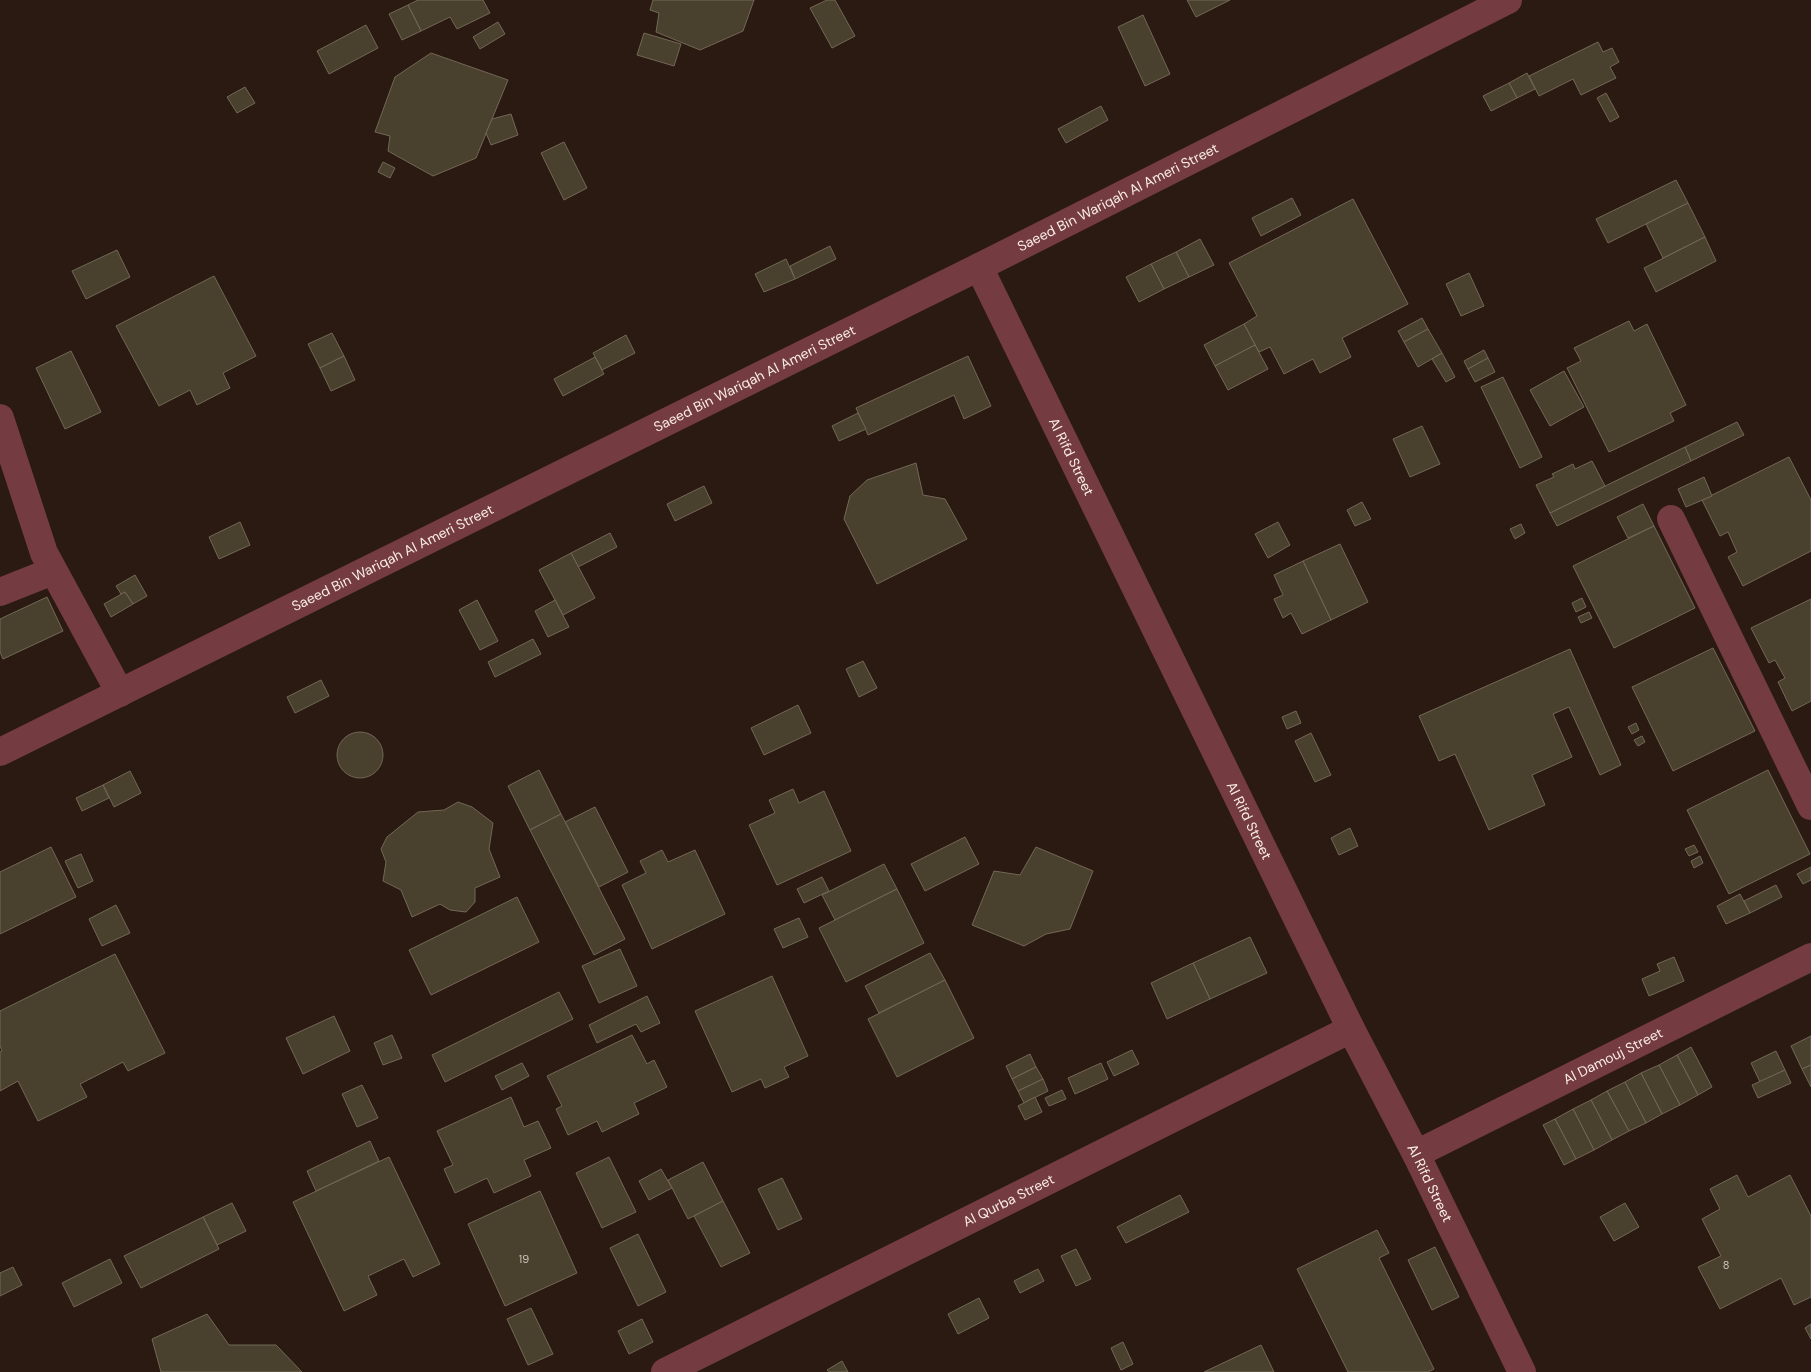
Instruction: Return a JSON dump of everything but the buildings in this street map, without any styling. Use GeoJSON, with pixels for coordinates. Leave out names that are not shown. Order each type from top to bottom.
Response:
{"type":"FeatureCollection","features":[{"type":"Feature","properties":{"kind":"street","name":"Saeed Bin Wariqah Al Ameri Street"},"geometry":{"type":"LineString","coordinates":[[0,752],[979,267],[1508,0]]}},
{"type":"Feature","properties":{"kind":"street","name":"Al Rifd Street"},"geometry":{"type":"LineString","coordinates":[[979,267],[1351,1029],[1416,1154],[1522,1372]]}},
{"type":"Feature","properties":{"kind":"street"},"geometry":{"type":"LineString","coordinates":[[0,418],[36,534],[44,553],[120,693]]}},
{"type":"Feature","properties":{"kind":"street"},"geometry":{"type":"LineString","coordinates":[[1671,519],[1811,806]]}},
{"type":"Feature","properties":{"kind":"street"},"geometry":{"type":"LineString","coordinates":[[0,592],[53,571]]}},
{"type":"Feature","properties":{"kind":"street","name":"Al Damouj Street"},"geometry":{"type":"LineString","coordinates":[[1416,1154],[1811,957]]}},
{"type":"Feature","properties":{"kind":"street","name":"Al Qurba Street"},"geometry":{"type":"LineString","coordinates":[[665,1372],[1351,1029]]}}]}
